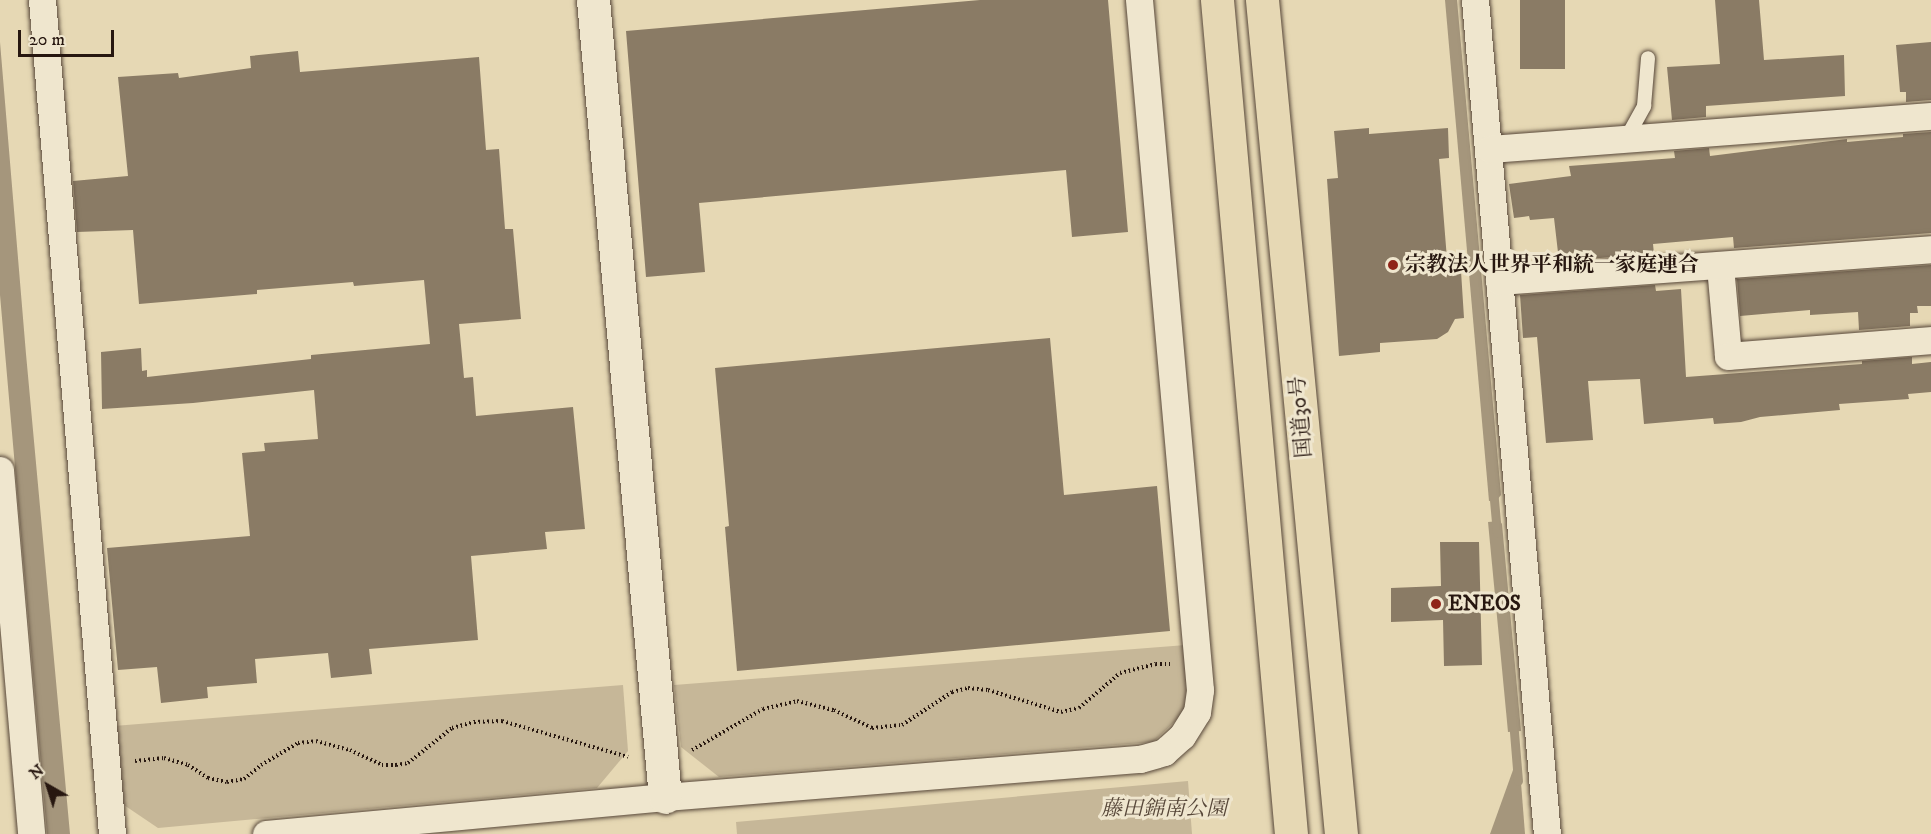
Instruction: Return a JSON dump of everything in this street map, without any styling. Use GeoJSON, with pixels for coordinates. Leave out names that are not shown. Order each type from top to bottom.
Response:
{"type":"FeatureCollection","features":[{"type":"Feature","properties":{"kind":"highway"},"geometry":{"type":"LineString","coordinates":[[1217,0],[1292,834]]}},
{"type":"Feature","properties":{"kind":"highway","name":"国道30号"},"geometry":{"type":"LineString","coordinates":[[1262,0],[1341,834]]}},
{"type":"Feature","properties":{"kind":"street"},"geometry":{"type":"LineString","coordinates":[[42,0],[112,834]]}},
{"type":"Feature","properties":{"kind":"street"},"geometry":{"type":"LineString","coordinates":[[593,0],[663,782]]}},
{"type":"Feature","properties":{"kind":"street"},"geometry":{"type":"LineString","coordinates":[[266,834],[459,825],[663,782],[1140,759],[1164,752],[1182,736],[1197,712],[1198,664],[1139,0]]}},
{"type":"Feature","properties":{"kind":"street"},"geometry":{"type":"LineString","coordinates":[[1475,0],[1490,150],[1499,281],[1547,834]]}},
{"type":"Feature","properties":{"kind":"street"},"geometry":{"type":"LineString","coordinates":[[1490,150],[1931,116]]}},
{"type":"Feature","properties":{"kind":"street"},"geometry":{"type":"LineString","coordinates":[[1499,281],[1931,249]]}},
{"type":"Feature","properties":{"kind":"street"},"geometry":{"type":"LineString","coordinates":[[1720,266],[1728,356],[1931,340]]}},
{"type":"Feature","properties":{"kind":"street"},"geometry":{"type":"LineString","coordinates":[[0,470],[31,834]]}},
{"type":"Feature","properties":{"kind":"lane"},"geometry":{"type":"LineString","coordinates":[[1626,139],[1644,106],[1648,58]]}},
{"type":"Feature","properties":{"kind":"path"},"geometry":{"type":"LineString","coordinates":[[105,763],[164,758],[188,765],[208,778],[227,782],[244,779],[261,765],[298,744],[316,741],[350,750],[382,765],[396,765],[408,763],[452,728],[474,722],[502,721],[663,782],[763,709],[798,701],[834,710],[872,729],[902,725],[952,692],[968,688],[988,690],[1061,712],[1079,708],[1120,673],[1156,664],[1198,664]]}},
{"type":"Feature","properties":{"kind":"green space"},"geometry":{"type":"Polygon","coordinates":[[[1186,645],[1191,706],[1153,742],[719,777],[681,747],[674,685],[1186,645]]]}},
{"type":"Feature","properties":{"kind":"green space"},"geometry":{"type":"Polygon","coordinates":[[[623,685],[628,751],[597,788],[158,828],[121,803],[114,726],[623,685]]]}},
{"type":"Feature","properties":{"kind":"green space","name":"藤田錦南公園"},"geometry":{"type":"Polygon","coordinates":[[[1188,781],[1192,834],[737,834],[736,822],[1188,781]]]}},
{"type":"Feature","properties":{"kind":"shaded area"},"geometry":{"type":"Polygon","coordinates":[[[1445,0],[1457,0],[1501,495],[1497,500],[1489,501],[1445,0]]]}},
{"type":"Feature","properties":{"kind":"shaded area"},"geometry":{"type":"Polygon","coordinates":[[[0,42],[70,834],[47,834],[0,295],[0,42]]]}},
{"type":"Feature","properties":{"kind":"shaded area"},"geometry":{"type":"Polygon","coordinates":[[[1500,521],[1521,731],[1508,732],[1488,522],[1500,521]]]}},
{"type":"Feature","properties":{"kind":"shaded area"},"geometry":{"type":"Polygon","coordinates":[[[1513,770],[1520,770],[1525,834],[1490,834],[1513,770]]]}},
{"type":"Feature","properties":{"kind":"building"},"geometry":{"type":"Polygon","coordinates":[[[980,0],[1108,0],[1128,232],[1072,237],[1066,170],[699,203],[705,272],[646,277],[626,31],[980,0]]]}},
{"type":"Feature","properties":{"kind":"building"},"geometry":{"type":"Polygon","coordinates":[[[1520,0],[1565,0],[1565,69],[1520,69],[1520,0]]]}},
{"type":"Feature","properties":{"kind":"building"},"geometry":{"type":"Polygon","coordinates":[[[1715,0],[1759,0],[1764,60],[1844,55],[1845,96],[1706,106],[1706,117],[1672,120],[1667,67],[1720,64],[1715,0]]]}},
{"type":"Feature","properties":{"kind":"building"},"geometry":{"type":"Polygon","coordinates":[[[1931,42],[1931,100],[1906,102],[1906,92],[1900,92],[1896,45],[1931,42]]]}},
{"type":"Feature","properties":{"kind":"building"},"geometry":{"type":"Polygon","coordinates":[[[298,51],[300,72],[479,57],[486,150],[499,149],[505,229],[513,229],[521,319],[459,324],[464,378],[473,377],[476,416],[573,407],[585,529],[545,532],[547,549],[471,556],[478,640],[369,649],[372,674],[331,678],[328,653],[255,659],[257,683],[207,687],[208,698],[161,703],[157,667],[118,670],[107,548],[250,536],[242,453],[265,451],[264,443],[318,439],[314,390],[193,403],[102,409],[101,352],[141,348],[142,371],[147,370],[147,377],[311,359],[311,355],[430,344],[424,280],[354,286],[353,282],[257,290],[257,294],[139,304],[133,230],[77,232],[73,181],[128,176],[118,77],[178,73],[179,78],[251,68],[250,56],[298,51]]]}},
{"type":"Feature","properties":{"kind":"building","name":"宗教法人世界平和統一家庭連合"},"geometry":{"type":"Polygon","coordinates":[[[1369,128],[1369,134],[1448,128],[1449,158],[1439,159],[1447,259],[1451,259],[1452,271],[1461,271],[1464,318],[1455,319],[1448,332],[1437,339],[1380,343],[1380,352],[1339,356],[1327,179],[1338,178],[1334,131],[1369,128]]]}},
{"type":"Feature","properties":{"kind":"building"},"geometry":{"type":"Polygon","coordinates":[[[1931,132],[1931,233],[1734,248],[1733,237],[1653,244],[1654,254],[1559,261],[1554,218],[1530,220],[1529,216],[1514,218],[1509,184],[1571,176],[1569,166],[1675,158],[1674,151],[1709,148],[1710,156],[1847,139],[1847,142],[1931,132]]]}},
{"type":"Feature","properties":{"kind":"building"},"geometry":{"type":"Polygon","coordinates":[[[1931,265],[1931,306],[1917,306],[1918,313],[1910,313],[1910,326],[1859,330],[1858,312],[1810,315],[1810,310],[1740,316],[1737,279],[1931,265]]]}},
{"type":"Feature","properties":{"kind":"building"},"geometry":{"type":"Polygon","coordinates":[[[1655,285],[1656,291],[1681,289],[1686,377],[1862,364],[1862,361],[1912,357],[1912,364],[1931,362],[1931,392],[1908,394],[1909,399],[1839,404],[1840,410],[1760,417],[1741,422],[1714,424],[1713,418],[1644,424],[1640,379],[1588,381],[1593,440],[1546,443],[1537,337],[1523,338],[1520,295],[1655,285]]]}},
{"type":"Feature","properties":{"kind":"building"},"geometry":{"type":"Polygon","coordinates":[[[1050,338],[1064,495],[1157,486],[1170,631],[737,671],[725,527],[729,526],[715,368],[1050,338]]]}},
{"type":"Feature","properties":{"kind":"building","name":"ENEOS"},"geometry":{"type":"Polygon","coordinates":[[[1440,542],[1479,542],[1482,665],[1444,666],[1443,620],[1391,622],[1391,588],[1441,586],[1440,542]]]}},
{"type":"Feature","properties":{"kind":"waterway"},"geometry":{"type":"LineString","coordinates":[[1493,489],[1497,533]]}},
{"type":"Feature","properties":{"kind":"waterway"},"geometry":{"type":"LineString","coordinates":[[1513,720],[1518,781]]}},
{"type":"Feature","properties":{"kind":"place","name":"宗教法人世界平和統一家庭連合"},"geometry":{"type":"Point","coordinates":[1393,265]}},
{"type":"Feature","properties":{"kind":"place","name":"ENEOS"},"geometry":{"type":"Point","coordinates":[1436,604]}}]}
